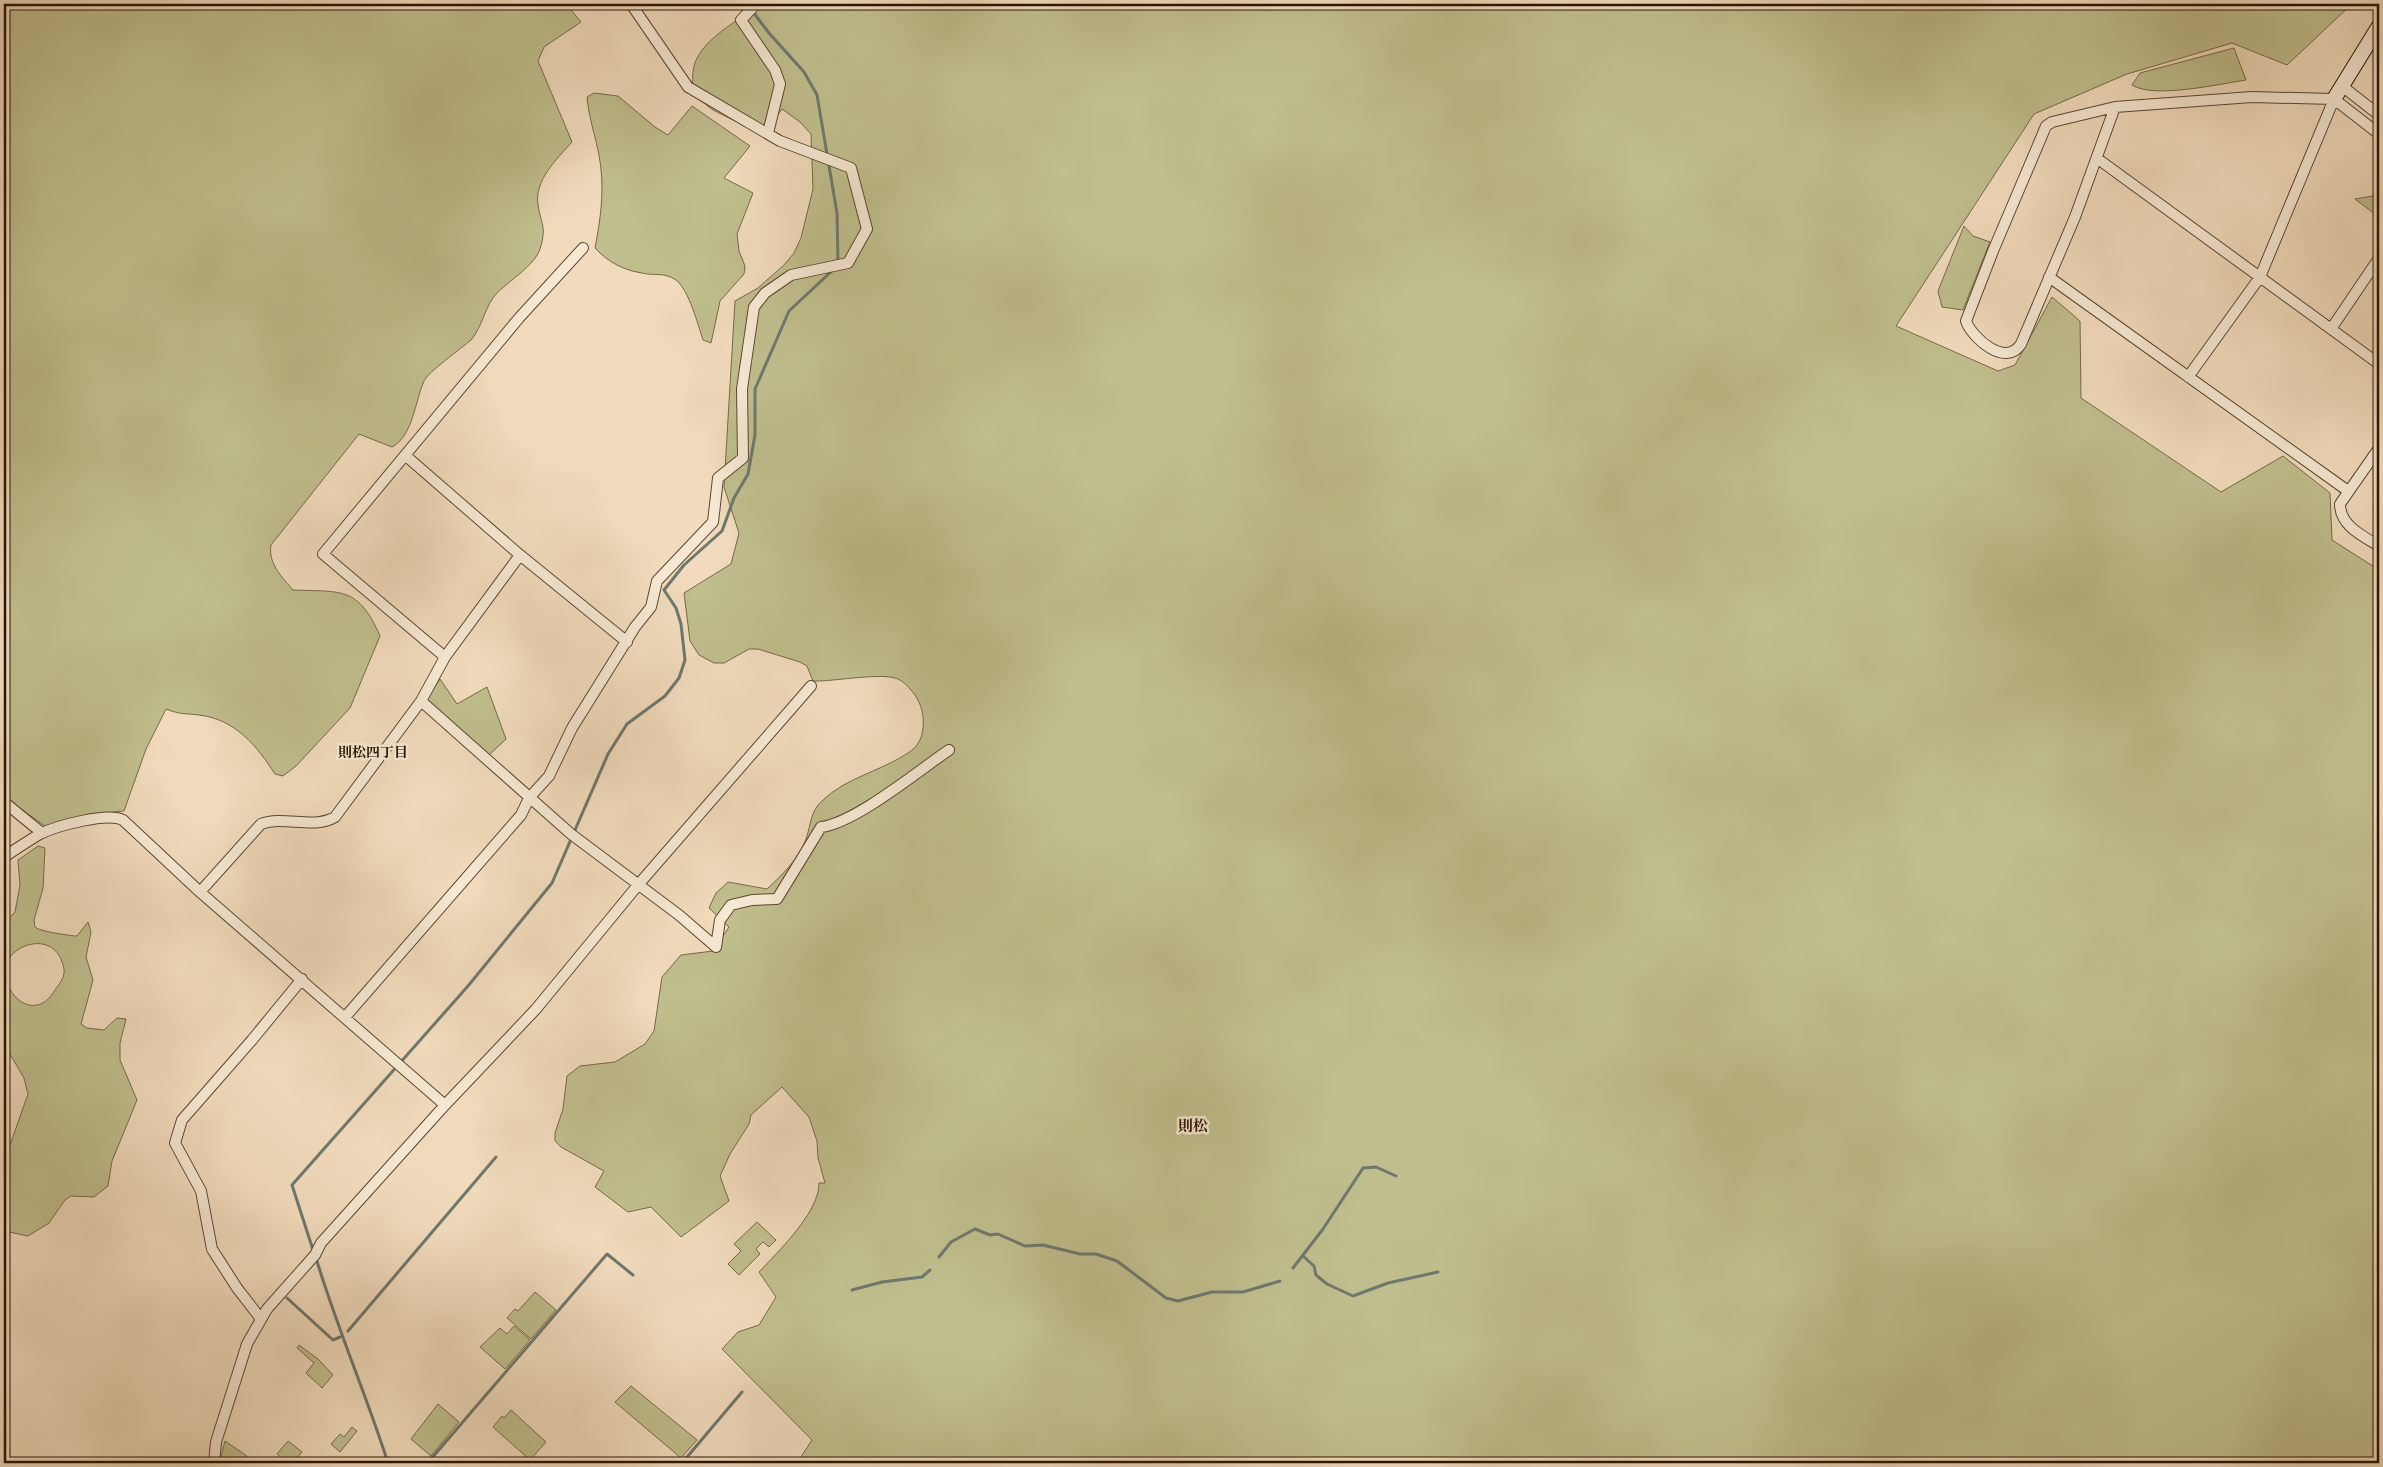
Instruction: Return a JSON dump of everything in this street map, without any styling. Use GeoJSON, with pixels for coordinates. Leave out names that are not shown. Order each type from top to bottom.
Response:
{"type":"FeatureCollection","features":[{"type":"Feature","properties":{"kind":"street"},"geometry":{"type":"LineString","coordinates":[[346,1016],[515,822],[529,798],[549,776],[572,728],[635,627],[651,607],[657,581],[713,522],[718,478],[743,458],[742,389],[754,307],[765,293],[791,275],[848,264],[867,229],[851,168],[780,142],[688,86],[632,4]]}},
{"type":"Feature","properties":{"kind":"street"},"geometry":{"type":"LineString","coordinates":[[756,4],[741,20],[775,70],[780,84],[768,133]]}},
{"type":"Feature","properties":{"kind":"street"},"geometry":{"type":"LineString","coordinates":[[2188,377],[2260,277],[2334,99],[2379,26]]}},
{"type":"Feature","properties":{"kind":"street"},"geometry":{"type":"LineString","coordinates":[[2342,86],[2378,110]]}},
{"type":"Feature","properties":{"kind":"street"},"geometry":{"type":"LineString","coordinates":[[2115,108],[2098,159],[2050,277],[2018,348],[2007,352],[1995,351],[1971,332],[1966,321],[1993,251],[2046,126],[2052,122],[2115,108],[2252,97],[2334,99],[2379,134]]}},
{"type":"Feature","properties":{"kind":"street"},"geometry":{"type":"LineString","coordinates":[[2098,159],[2379,364]]}},
{"type":"Feature","properties":{"kind":"street"},"geometry":{"type":"LineString","coordinates":[[445,657],[323,554],[519,318],[583,248]]}},
{"type":"Feature","properties":{"kind":"street"},"geometry":{"type":"LineString","coordinates":[[2331,330],[2379,258]]}},
{"type":"Feature","properties":{"kind":"street"},"geometry":{"type":"LineString","coordinates":[[2050,277],[2348,491]]}},
{"type":"Feature","properties":{"kind":"street"},"geometry":{"type":"LineString","coordinates":[[2379,448],[2340,504],[2342,516],[2351,528],[2379,546]]}},
{"type":"Feature","properties":{"kind":"street"},"geometry":{"type":"LineString","coordinates":[[406,456],[520,555],[627,642]]}},
{"type":"Feature","properties":{"kind":"street"},"geometry":{"type":"LineString","coordinates":[[200,892],[261,824],[320,822],[335,817],[421,701],[445,657],[520,555]]}},
{"type":"Feature","properties":{"kind":"street"},"geometry":{"type":"LineString","coordinates":[[214,1463],[216,1442],[242,1354],[266,1309],[312,1257],[321,1244],[446,1105],[536,1010],[638,885],[811,686]]}},
{"type":"Feature","properties":{"kind":"street"},"geometry":{"type":"LineString","coordinates":[[421,701],[571,834],[679,915],[716,947],[720,920],[731,905],[752,900],[778,899],[821,827],[833,826],[861,811],[948,750]]}},
{"type":"Feature","properties":{"kind":"street"},"geometry":{"type":"LineString","coordinates":[[4,802],[42,833]]}},
{"type":"Feature","properties":{"kind":"street"},"geometry":{"type":"LineString","coordinates":[[4,857],[42,833],[98,818],[116,817],[123,820],[200,892],[346,1016],[446,1105]]}},
{"type":"Feature","properties":{"kind":"street"},"geometry":{"type":"LineString","coordinates":[[262,1319],[237,1288],[212,1249],[201,1191],[175,1143],[182,1120],[302,979]]}},
{"type":"Feature","properties":{"kind":"shaded area"},"geometry":{"type":"Polygon","coordinates":[[[4,4],[566,4],[581,22],[544,47],[538,61],[572,142],[548,170],[540,187],[538,205],[543,230],[542,241],[537,255],[527,267],[493,298],[471,340],[438,366],[424,381],[409,427],[399,442],[392,447],[359,434],[271,545],[274,564],[280,575],[293,590],[336,592],[347,595],[364,608],[380,636],[350,708],[296,766],[283,776],[275,774],[253,744],[224,722],[166,709],[146,749],[124,811],[95,814],[45,826],[4,797],[4,4]]]}},
{"type":"Feature","properties":{"kind":"shaded area"},"geometry":{"type":"Polygon","coordinates":[[[759,4],[2352,4],[2287,65],[2232,43],[2127,74],[2034,114],[1896,326],[1998,371],[2015,365],[2052,297],[2080,321],[2081,398],[2221,492],[2283,456],[2330,493],[2332,540],[2379,570],[2379,1463],[797,1463],[812,1440],[722,1349],[738,1332],[759,1325],[776,1297],[759,1272],[777,1254],[805,1218],[813,1206],[819,1183],[825,1183],[818,1158],[817,1141],[809,1117],[782,1087],[751,1115],[749,1124],[730,1154],[720,1176],[729,1201],[681,1237],[651,1207],[628,1212],[595,1187],[604,1171],[561,1147],[555,1141],[555,1133],[563,1109],[567,1076],[580,1066],[615,1062],[645,1044],[654,1031],[662,977],[681,955],[713,951],[729,927],[709,908],[716,893],[728,882],[767,889],[799,854],[818,805],[842,786],[889,764],[911,751],[918,744],[923,731],[922,710],[916,696],[904,683],[893,677],[813,681],[807,666],[800,662],[758,649],[749,649],[724,663],[714,663],[699,655],[690,641],[684,593],[731,564],[739,533],[724,487],[735,301],[758,288],[784,265],[794,253],[801,238],[813,189],[811,134],[800,122],[782,109],[763,135],[713,110],[692,94],[694,66],[704,47],[722,31],[759,4]]]}},
{"type":"Feature","properties":{"kind":"shaded area"},"geometry":{"type":"Polygon","coordinates":[[[2234,48],[2246,80],[2171,91],[2142,89],[2132,85],[2140,73],[2234,48]]]}},
{"type":"Feature","properties":{"kind":"shaded area"},"geometry":{"type":"Polygon","coordinates":[[[594,93],[618,96],[655,127],[668,135],[692,106],[750,146],[724,178],[753,193],[737,234],[739,251],[745,266],[744,274],[720,301],[711,343],[703,340],[689,299],[676,280],[668,276],[635,272],[622,267],[605,257],[595,248],[602,190],[601,167],[587,97],[594,93]]]}},
{"type":"Feature","properties":{"kind":"shaded area"},"geometry":{"type":"Polygon","coordinates":[[[2379,195],[2379,217],[2355,199],[2379,195]]]}},
{"type":"Feature","properties":{"kind":"shaded area"},"geometry":{"type":"Polygon","coordinates":[[[1964,226],[1973,236],[1990,242],[1963,310],[1942,307],[1938,291],[1964,226]]]}},
{"type":"Feature","properties":{"kind":"shaded area"},"geometry":{"type":"Polygon","coordinates":[[[440,679],[457,704],[487,687],[506,739],[487,757],[425,700],[440,679]]]}},
{"type":"Feature","properties":{"kind":"shaded area"},"geometry":{"type":"Polygon","coordinates":[[[38,846],[45,848],[43,888],[34,920],[35,927],[48,932],[77,936],[88,922],[91,932],[86,957],[93,980],[81,1024],[87,1028],[104,1030],[117,1018],[126,1019],[120,1043],[120,1060],[137,1100],[112,1161],[108,1186],[94,1197],[71,1196],[65,1200],[49,1223],[28,1236],[4,1231],[4,1162],[28,1094],[24,1078],[4,1044],[4,971],[9,987],[14,995],[25,1004],[37,1005],[43,1003],[53,993],[64,975],[64,970],[57,952],[49,946],[31,944],[22,947],[14,953],[4,970],[4,923],[15,912],[20,885],[18,860],[38,846]]]}},
{"type":"Feature","properties":{"kind":"shaded area"},"geometry":{"type":"Polygon","coordinates":[[[757,1222],[776,1240],[769,1247],[763,1242],[756,1249],[760,1254],[739,1275],[728,1264],[741,1251],[734,1244],[757,1222]]]}},
{"type":"Feature","properties":{"kind":"shaded area"},"geometry":{"type":"Polygon","coordinates":[[[535,1292],[556,1310],[531,1339],[507,1318],[515,1309],[518,1311],[535,1292]]]}},
{"type":"Feature","properties":{"kind":"shaded area"},"geometry":{"type":"Polygon","coordinates":[[[514,1326],[530,1340],[505,1369],[480,1347],[500,1328],[507,1334],[514,1326]]]}},
{"type":"Feature","properties":{"kind":"shaded area"},"geometry":{"type":"Polygon","coordinates":[[[299,1345],[318,1359],[333,1375],[322,1388],[306,1373],[314,1363],[297,1348],[299,1345]]]}},
{"type":"Feature","properties":{"kind":"shaded area"},"geometry":{"type":"Polygon","coordinates":[[[631,1386],[697,1440],[681,1458],[615,1402],[631,1386]]]}},
{"type":"Feature","properties":{"kind":"shaded area"},"geometry":{"type":"Polygon","coordinates":[[[438,1404],[459,1422],[431,1456],[411,1439],[438,1404]]]}},
{"type":"Feature","properties":{"kind":"shaded area"},"geometry":{"type":"Polygon","coordinates":[[[511,1410],[546,1442],[530,1460],[493,1427],[502,1416],[504,1418],[511,1410]]]}},
{"type":"Feature","properties":{"kind":"shaded area"},"geometry":{"type":"Polygon","coordinates":[[[352,1427],[357,1431],[340,1452],[331,1444],[340,1434],[344,1437],[352,1427]]]}},
{"type":"Feature","properties":{"kind":"shaded area"},"geometry":{"type":"Polygon","coordinates":[[[225,1441],[257,1463],[227,1463],[220,1460],[225,1441]]]}},
{"type":"Feature","properties":{"kind":"shaded area"},"geometry":{"type":"Polygon","coordinates":[[[288,1441],[302,1452],[292,1463],[287,1463],[277,1454],[288,1441]]]}},
{"type":"Feature","properties":{"kind":"waterway"},"geometry":{"type":"LineString","coordinates":[[747,4],[769,33],[804,72],[817,95],[837,213],[838,262]]}},
{"type":"Feature","properties":{"kind":"waterway"},"geometry":{"type":"LineString","coordinates":[[314,1253],[292,1185],[468,986],[552,883],[608,754],[627,724],[665,696],[679,678],[685,660],[681,624],[676,608],[664,590],[684,565],[722,531],[734,498],[748,474],[755,435],[755,389],[789,311],[834,269]]}},
{"type":"Feature","properties":{"kind":"waterway"},"geometry":{"type":"LineString","coordinates":[[348,1331],[496,1157]]}},
{"type":"Feature","properties":{"kind":"waterway"},"geometry":{"type":"LineString","coordinates":[[1293,1268],[1323,1229],[1363,1168],[1376,1167],[1396,1176]]}},
{"type":"Feature","properties":{"kind":"waterway"},"geometry":{"type":"LineString","coordinates":[[939,1257],[951,1242],[975,1229],[990,1235],[998,1234],[1025,1246],[1043,1245],[1080,1254],[1096,1254],[1117,1261],[1166,1298],[1178,1301],[1212,1292],[1243,1292],[1280,1281]]}},
{"type":"Feature","properties":{"kind":"waterway"},"geometry":{"type":"LineString","coordinates":[[435,1463],[431,1459],[607,1254],[633,1275]]}},
{"type":"Feature","properties":{"kind":"waterway"},"geometry":{"type":"LineString","coordinates":[[1303,1256],[1314,1266],[1316,1275],[1327,1284],[1353,1296],[1388,1283],[1438,1272]]}},
{"type":"Feature","properties":{"kind":"waterway"},"geometry":{"type":"LineString","coordinates":[[316,1258],[388,1463]]}},
{"type":"Feature","properties":{"kind":"waterway"},"geometry":{"type":"LineString","coordinates":[[852,1290],[882,1282],[922,1277],[930,1270]]}},
{"type":"Feature","properties":{"kind":"waterway"},"geometry":{"type":"LineString","coordinates":[[287,1298],[333,1340],[340,1337]]}},
{"type":"Feature","properties":{"kind":"waterway"},"geometry":{"type":"LineString","coordinates":[[682,1463],[742,1392]]}},
{"type":"Feature","properties":{"kind":"district","name":"則松四丁目"},"geometry":{"type":"Point","coordinates":[373,752]}},
{"type":"Feature","properties":{"kind":"district","name":"則松"},"geometry":{"type":"Point","coordinates":[1193,1125]}}]}
